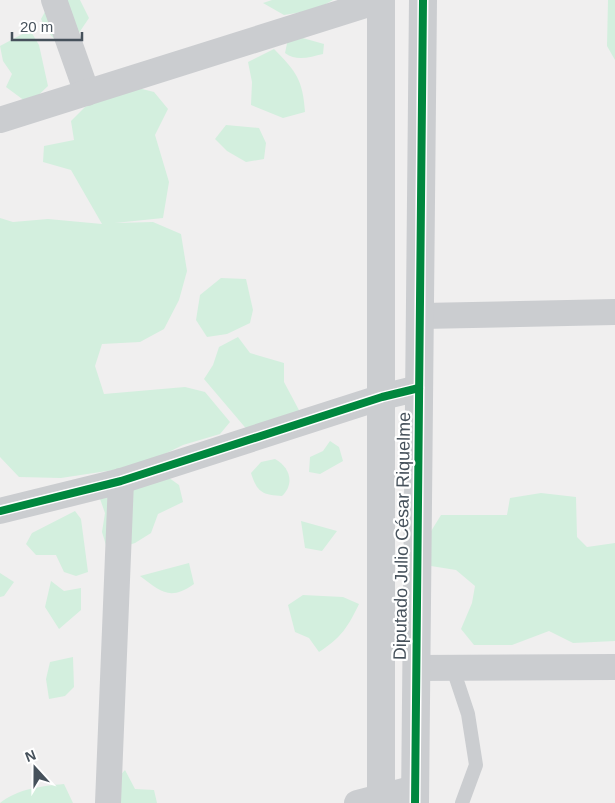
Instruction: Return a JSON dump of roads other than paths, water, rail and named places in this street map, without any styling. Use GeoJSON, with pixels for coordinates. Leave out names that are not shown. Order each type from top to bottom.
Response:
{"type":"FeatureCollection","features":[{"type":"Feature","properties":{"kind":"street"},"geometry":{"type":"LineString","coordinates":[[54,0],[88,93]]}},
{"type":"Feature","properties":{"kind":"street"},"geometry":{"type":"LineString","coordinates":[[0,120],[381,0]]}},
{"type":"Feature","properties":{"kind":"street","name":"Diputado Julio César Riquelme"},"geometry":{"type":"LineString","coordinates":[[373,801],[382,504],[381,0]]}},
{"type":"Feature","properties":{"kind":"street","name":"Diputado Julio César Riquelme"},"geometry":{"type":"LineString","coordinates":[[415,796],[419,388],[422,316],[423,0]]}},
{"type":"Feature","properties":{"kind":"street"},"geometry":{"type":"LineString","coordinates":[[422,316],[615,312]]}},
{"type":"Feature","properties":{"kind":"street"},"geometry":{"type":"LineString","coordinates":[[0,510],[121,480],[382,397],[419,388]]}},
{"type":"Feature","properties":{"kind":"street"},"geometry":{"type":"LineString","coordinates":[[108,803],[121,480]]}},
{"type":"Feature","properties":{"kind":"street"},"geometry":{"type":"LineString","coordinates":[[382,504],[418,506]]}},
{"type":"Feature","properties":{"kind":"street"},"geometry":{"type":"LineString","coordinates":[[416,668],[615,667]]}},
{"type":"Feature","properties":{"kind":"street"},"geometry":{"type":"LineString","coordinates":[[373,801],[415,796]]}},
{"type":"Feature","properties":{"kind":"lane"},"geometry":{"type":"LineString","coordinates":[[452,669],[468,714],[476,765],[462,803]]}}]}
